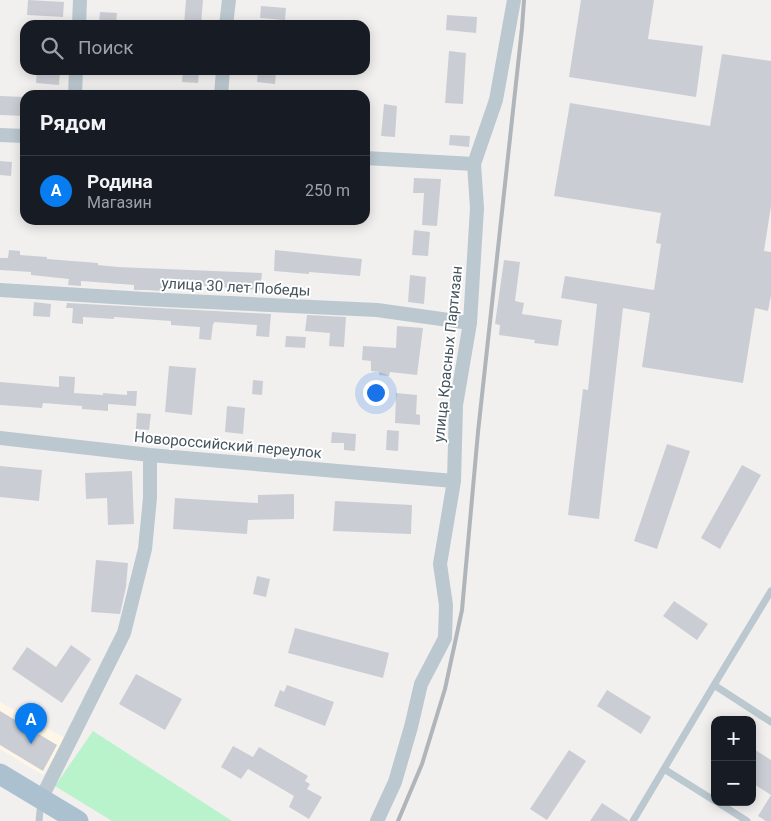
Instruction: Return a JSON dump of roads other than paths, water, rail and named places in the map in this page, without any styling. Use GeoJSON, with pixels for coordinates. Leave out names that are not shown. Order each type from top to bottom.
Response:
{"type":"FeatureCollection","features":[{"type":"Feature","properties":{"kind":"main road"},"geometry":{"type":"LineString","coordinates":[[0,774],[78,821]]}},
{"type":"Feature","properties":{"kind":"street"},"geometry":{"type":"LineString","coordinates":[[79,20],[80,0]]}},
{"type":"Feature","properties":{"kind":"street"},"geometry":{"type":"LineString","coordinates":[[226,20],[228,0]]}},
{"type":"Feature","properties":{"kind":"street","name":"улица Красных Партизан"},"geometry":{"type":"LineString","coordinates":[[377,821],[395,782],[421,684],[445,638],[446,605],[440,564],[454,481],[456,405],[470,323],[477,208],[474,164],[496,100],[514,0]]}},
{"type":"Feature","properties":{"kind":"street"},"geometry":{"type":"LineString","coordinates":[[75,90],[76,75]]}},
{"type":"Feature","properties":{"kind":"street"},"geometry":{"type":"LineString","coordinates":[[221,90],[223,75]]}},
{"type":"Feature","properties":{"kind":"street"},"geometry":{"type":"LineString","coordinates":[[0,135],[20,136]]}},
{"type":"Feature","properties":{"kind":"street"},"geometry":{"type":"LineString","coordinates":[[370,158],[474,164]]}},
{"type":"Feature","properties":{"kind":"street","name":"улица 30 лет Победы"},"geometry":{"type":"LineString","coordinates":[[0,290],[376,310],[470,323]]}},
{"type":"Feature","properties":{"kind":"street","name":"Новороссийский переулок"},"geometry":{"type":"LineString","coordinates":[[0,438],[150,455],[454,481]]}},
{"type":"Feature","properties":{"kind":"street"},"geometry":{"type":"LineString","coordinates":[[41,799],[124,633],[145,549],[150,498],[150,455]]}},
{"type":"Feature","properties":{"kind":"lane"},"geometry":{"type":"LineString","coordinates":[[633,821],[771,591]]}},
{"type":"Feature","properties":{"kind":"lane"},"geometry":{"type":"LineString","coordinates":[[714,686],[771,722]]}},
{"type":"Feature","properties":{"kind":"lane"},"geometry":{"type":"LineString","coordinates":[[664,769],[711,798]]}},
{"type":"Feature","properties":{"kind":"lane"},"geometry":{"type":"LineString","coordinates":[[39,821],[41,799]]}},
{"type":"Feature","properties":{"kind":"lane"},"geometry":{"type":"LineString","coordinates":[[724,806],[747,821]]}},
{"type":"Feature","properties":{"kind":"railway"},"geometry":{"type":"LineString","coordinates":[[398,821],[422,764],[445,689],[462,610],[478,432],[524,0]]}},
{"type":"Feature","properties":{"kind":"place","name":"Родина"},"geometry":{"type":"Point","coordinates":[31,744]}}]}
